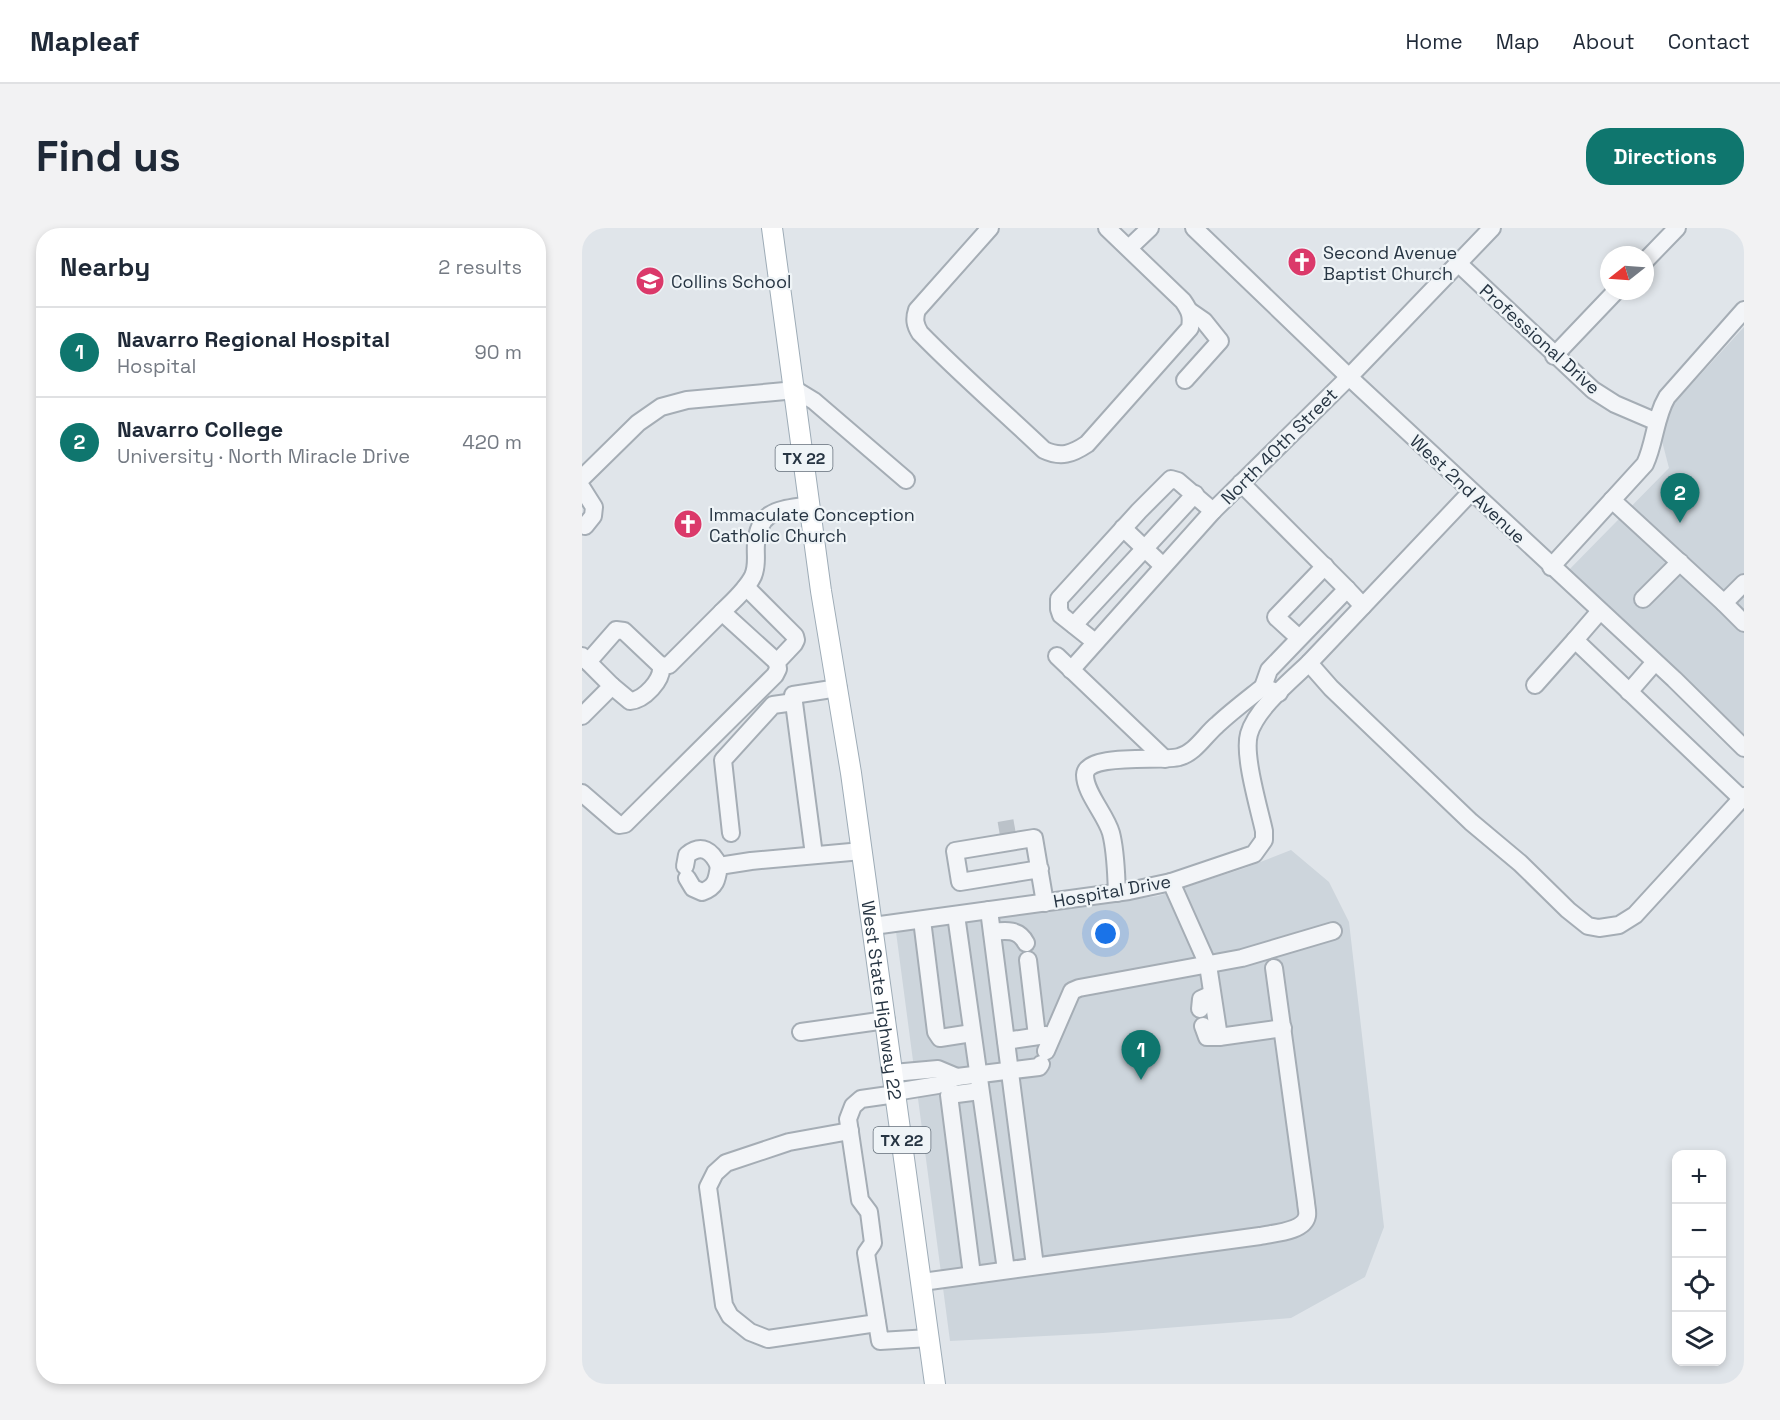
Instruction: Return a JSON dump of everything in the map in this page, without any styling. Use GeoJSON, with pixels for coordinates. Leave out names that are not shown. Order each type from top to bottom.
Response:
{"type":"FeatureCollection","features":[{"type":"Feature","properties":{"kind":"main road","name":"TX 22"},"geometry":{"type":"LineString","coordinates":[[772,228],[822,591],[838,688]]}},
{"type":"Feature","properties":{"kind":"main road","name":"West State Highway 22"},"geometry":{"type":"LineString","coordinates":[[838,688],[873,926],[935,1384]]}},
{"type":"Feature","properties":{"kind":"street"},"geometry":{"type":"LineString","coordinates":[[990,228],[917,310],[916,326],[962,376],[1044,450],[1053,454],[1066,455],[1087,444],[1190,328],[1191,312]]}},
{"type":"Feature","properties":{"kind":"street"},"geometry":{"type":"LineString","coordinates":[[1107,228],[1183,301],[1191,312],[1204,321],[1220,341],[1185,380]]}},
{"type":"Feature","properties":{"kind":"street"},"geometry":{"type":"LineString","coordinates":[[1130,249],[1150,228]]}},
{"type":"Feature","properties":{"kind":"street","name":"West 2nd Avenue"},"geometry":{"type":"LineString","coordinates":[[1194,228],[1744,748]]}},
{"type":"Feature","properties":{"kind":"street","name":"North 40th Street"},"geometry":{"type":"LineString","coordinates":[[1071,670],[1213,511],[1349,377],[1492,228]]}},
{"type":"Feature","properties":{"kind":"street"},"geometry":{"type":"LineString","coordinates":[[1654,252],[1677,228]]}},
{"type":"Feature","properties":{"kind":"street","name":"Professional Drive"},"geometry":{"type":"LineString","coordinates":[[1459,264],[1554,356],[1593,390],[1614,404],[1657,422]]}},
{"type":"Feature","properties":{"kind":"street"},"geometry":{"type":"LineString","coordinates":[[1554,356],[1607,300]]}},
{"type":"Feature","properties":{"kind":"street"},"geometry":{"type":"LineString","coordinates":[[1551,567],[1645,464],[1652,448],[1662,406],[1667,397],[1744,310]]}},
{"type":"Feature","properties":{"kind":"street"},"geometry":{"type":"LineString","coordinates":[[582,478],[638,423],[661,407],[687,400],[796,390],[814,401],[906,480]]}},
{"type":"Feature","properties":{"kind":"street"},"geometry":{"type":"LineString","coordinates":[[1095,642],[1061,615],[1059,599],[1171,479],[1195,494],[1213,511]]}},
{"type":"Feature","properties":{"kind":"street"},"geometry":{"type":"LineString","coordinates":[[1241,483],[1363,606]]}},
{"type":"Feature","properties":{"kind":"street"},"geometry":{"type":"LineString","coordinates":[[582,488],[594,507],[593,516],[585,526]]}},
{"type":"Feature","properties":{"kind":"street","name":"Hospital Drive"},"geometry":{"type":"LineString","coordinates":[[873,926],[1045,903],[1171,882],[1254,854],[1264,840],[1264,831],[1248,758],[1248,736],[1271,690],[1309,663],[1471,492]]}},
{"type":"Feature","properties":{"kind":"street"},"geometry":{"type":"LineString","coordinates":[[1074,625],[1195,494]]}},
{"type":"Feature","properties":{"kind":"street"},"geometry":{"type":"LineString","coordinates":[[1612,500],[1744,623]]}},
{"type":"Feature","properties":{"kind":"street"},"geometry":{"type":"LineString","coordinates":[[661,666],[669,665],[746,587],[753,576],[757,559],[756,544],[759,529],[765,518],[774,511],[810,505]]}},
{"type":"Feature","properties":{"kind":"street"},"geometry":{"type":"LineString","coordinates":[[1123,528],[1164,566]]}},
{"type":"Feature","properties":{"kind":"street"},"geometry":{"type":"LineString","coordinates":[[1643,599],[1680,562]]}},
{"type":"Feature","properties":{"kind":"street"},"geometry":{"type":"LineString","coordinates":[[1299,638],[1276,617],[1325,566]]}},
{"type":"Feature","properties":{"kind":"street"},"geometry":{"type":"LineString","coordinates":[[1724,603],[1744,583]]}},
{"type":"Feature","properties":{"kind":"street"},"geometry":{"type":"LineString","coordinates":[[746,587],[795,636],[794,644],[777,662]]}},
{"type":"Feature","properties":{"kind":"street"},"geometry":{"type":"LineString","coordinates":[[1117,892],[1111,834],[1103,813],[1086,784],[1085,772],[1089,766],[1102,761],[1181,757],[1196,747],[1216,726],[1271,690],[1269,670],[1347,589]]}},
{"type":"Feature","properties":{"kind":"street"},"geometry":{"type":"LineString","coordinates":[[1535,686],[1600,611]]}},
{"type":"Feature","properties":{"kind":"street"},"geometry":{"type":"LineString","coordinates":[[582,792],[619,825],[625,824],[775,675],[778,669],[777,662],[722,612]]}},
{"type":"Feature","properties":{"kind":"street"},"geometry":{"type":"LineString","coordinates":[[620,629],[661,666],[660,677],[643,697],[630,701],[612,687],[585,659],[616,630],[620,629]]}},
{"type":"Feature","properties":{"kind":"street"},"geometry":{"type":"LineString","coordinates":[[1309,663],[1331,688],[1471,822],[1520,863],[1568,910],[1588,926],[1611,927],[1635,915],[1743,797],[1575,640]]}},
{"type":"Feature","properties":{"kind":"street"},"geometry":{"type":"LineString","coordinates":[[1057,656],[1165,759]]}},
{"type":"Feature","properties":{"kind":"street"},"geometry":{"type":"LineString","coordinates":[[1629,692],[1655,662]]}},
{"type":"Feature","properties":{"kind":"street"},"geometry":{"type":"LineString","coordinates":[[582,716],[612,687]]}},
{"type":"Feature","properties":{"kind":"street"},"geometry":{"type":"LineString","coordinates":[[814,855],[794,695],[838,688]]}},
{"type":"Feature","properties":{"kind":"street"},"geometry":{"type":"LineString","coordinates":[[731,833],[723,760],[773,705],[794,702]]}},
{"type":"Feature","properties":{"kind":"street"},"geometry":{"type":"LineString","coordinates":[[1016,828],[1025,830],[1034,838],[1045,903]]}},
{"type":"Feature","properties":{"kind":"street"},"geometry":{"type":"LineString","coordinates":[[988,845],[999,830]]}},
{"type":"Feature","properties":{"kind":"street"},"geometry":{"type":"LineString","coordinates":[[1034,838],[955,850],[960,882],[1040,869]]}},
{"type":"Feature","properties":{"kind":"street"},"geometry":{"type":"LineString","coordinates":[[701,848],[709,851],[719,866],[717,880],[711,889],[702,892],[693,888],[686,872],[687,855],[701,848]]}},
{"type":"Feature","properties":{"kind":"street"},"geometry":{"type":"LineString","coordinates":[[719,866],[862,851]]}},
{"type":"Feature","properties":{"kind":"street"},"geometry":{"type":"LineString","coordinates":[[1171,882],[1208,965],[1219,1037]]}},
{"type":"Feature","properties":{"kind":"street"},"geometry":{"type":"LineString","coordinates":[[989,910],[1035,1266]]}},
{"type":"Feature","properties":{"kind":"street"},"geometry":{"type":"LineString","coordinates":[[956,915],[1006,1270]]}},
{"type":"Feature","properties":{"kind":"street"},"geometry":{"type":"LineString","coordinates":[[922,920],[936,1032],[940,1038],[972,1033]]}},
{"type":"Feature","properties":{"kind":"street"},"geometry":{"type":"LineString","coordinates":[[972,1275],[949,1095],[1010,1072],[1039,1067],[1072,991],[1079,988],[1242,958],[1333,931]]}},
{"type":"Feature","properties":{"kind":"street"},"geometry":{"type":"LineString","coordinates":[[992,932],[1014,932],[1022,935],[1027,951],[1037,1036]]}},
{"type":"Feature","properties":{"kind":"street"},"geometry":{"type":"LineString","coordinates":[[922,1282],[1260,1236],[1296,1228],[1302,1224],[1307,1218],[1306,1202],[1274,968]]}},
{"type":"Feature","properties":{"kind":"street"},"geometry":{"type":"LineString","coordinates":[[1200,1009],[1201,999],[1212,994]]}},
{"type":"Feature","properties":{"kind":"street"},"geometry":{"type":"LineString","coordinates":[[801,1032],[886,1020]]}},
{"type":"Feature","properties":{"kind":"street"},"geometry":{"type":"LineString","coordinates":[[1203,1026],[1207,1037],[1283,1029]]}},
{"type":"Feature","properties":{"kind":"street"},"geometry":{"type":"LineString","coordinates":[[1006,1041],[1054,1033]]}},
{"type":"Feature","properties":{"kind":"street"},"geometry":{"type":"LineString","coordinates":[[929,1338],[880,1341],[866,1253],[873,1243],[869,1212],[860,1200],[849,1131],[849,1112],[861,1099],[938,1069],[979,1083]]}},
{"type":"Feature","properties":{"kind":"street"},"geometry":{"type":"LineString","coordinates":[[849,1131],[789,1142],[726,1163],[715,1173],[708,1187],[724,1305],[730,1316],[750,1332],[768,1339],[877,1323]]}},
{"type":"Feature","properties":{"kind":"shaded area"},"geometry":{"type":"Polygon","coordinates":[[[1744,327],[1744,739],[1562,577],[1669,468],[1657,422],[1744,327]]]}},
{"type":"Feature","properties":{"kind":"shaded area"},"geometry":{"type":"Polygon","coordinates":[[[1291,850],[1329,882],[1349,922],[1384,1227],[1365,1277],[1291,1318],[1103,1333],[950,1341],[896,932],[1158,896],[1245,868],[1291,850]]]}},
{"type":"Feature","properties":{"kind":"tunnel"},"geometry":{"type":"LineString","coordinates":[[999,830],[1016,827]]}},
{"type":"Feature","properties":{"kind":"place","name":"Second Avenue Baptist Church"},"geometry":{"type":"Point","coordinates":[1302,262]}},
{"type":"Feature","properties":{"kind":"place","name":"Collins School"},"geometry":{"type":"Point","coordinates":[650,281]}},
{"type":"Feature","properties":{"kind":"place","name":"Navarro College"},"geometry":{"type":"Point","coordinates":[1680,523]}},
{"type":"Feature","properties":{"kind":"place","name":"Immaculate Conception Catholic Church"},"geometry":{"type":"Point","coordinates":[688,524]}},
{"type":"Feature","properties":{"kind":"place","name":"Navarro Regional Hospital"},"geometry":{"type":"Point","coordinates":[1141,1080]}}]}
